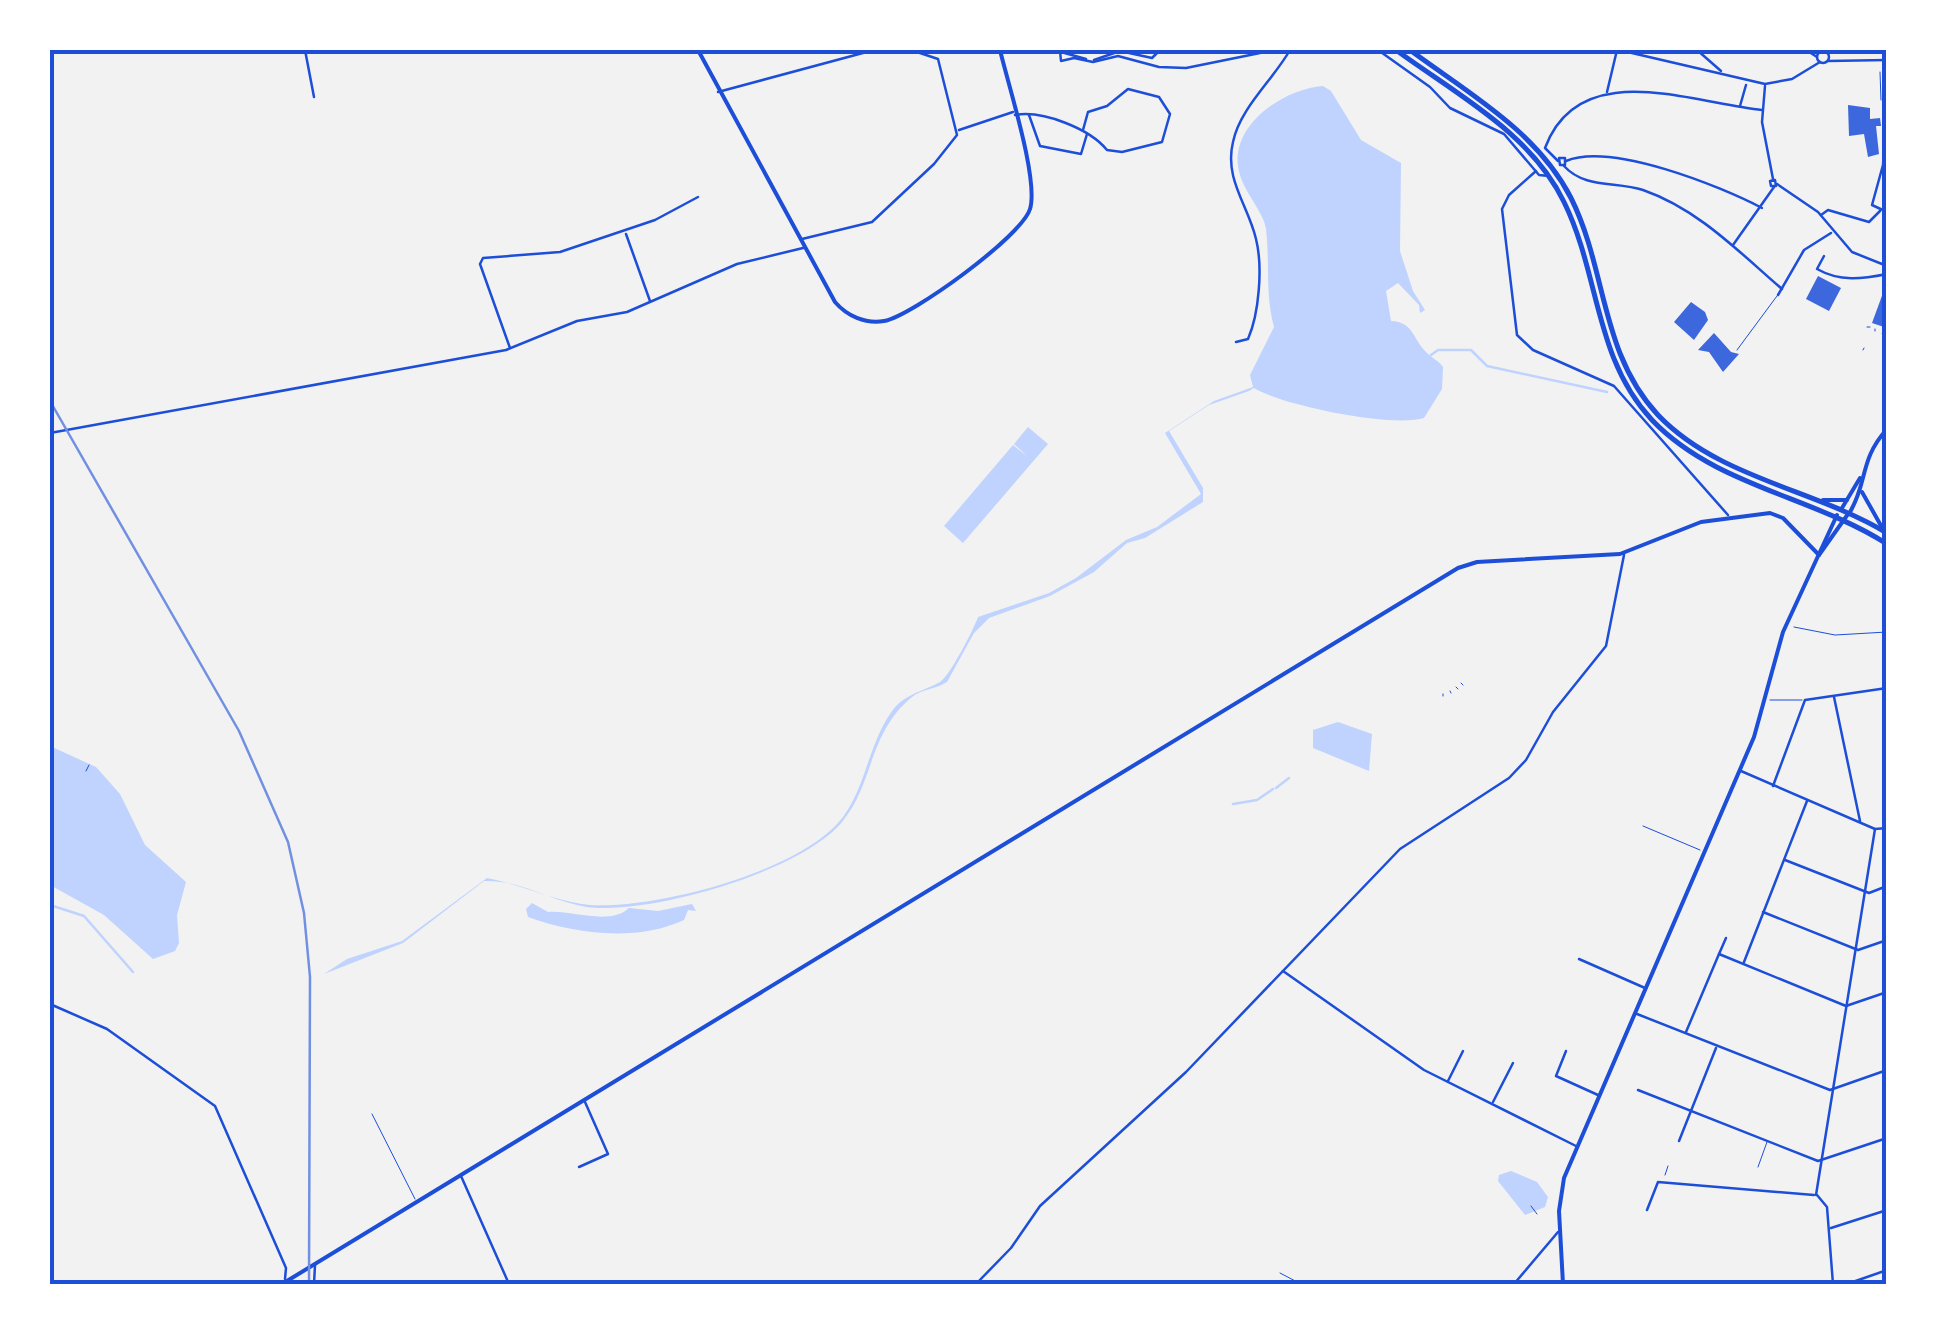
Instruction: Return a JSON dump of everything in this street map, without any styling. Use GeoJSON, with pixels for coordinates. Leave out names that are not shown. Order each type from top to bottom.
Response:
{"type":"FeatureCollection","features":[{"type":"Feature","properties":{"kind":"main road"},"geometry":{"type":"LineString","coordinates":[[1396,50],[1503,127],[1542,167]]}},
{"type":"Feature","properties":{"kind":"main road"},"geometry":{"type":"LineString","coordinates":[[1410,50],[1504,118],[1580,220],[1606,334],[1629,377],[1667,429],[1725,472],[1819,508],[1887,544]]}},
{"type":"Feature","properties":{"kind":"main road"},"geometry":{"type":"LineString","coordinates":[[1667,429],[1722,461],[1842,508],[1886,532]]}},
{"type":"Feature","properties":{"kind":"street"},"geometry":{"type":"LineString","coordinates":[[305,50],[314,97]]}},
{"type":"Feature","properties":{"kind":"street"},"geometry":{"type":"LineString","coordinates":[[698,50],[835,302],[847,314],[873,322],[902,314],[1012,236],[1026,218],[1032,187],[1000,50]]}},
{"type":"Feature","properties":{"kind":"street"},"geometry":{"type":"LineString","coordinates":[[718,92],[874,50]]}},
{"type":"Feature","properties":{"kind":"street"},"geometry":{"type":"LineString","coordinates":[[911,50],[938,59],[958,130]]}},
{"type":"Feature","properties":{"kind":"street"},"geometry":{"type":"LineString","coordinates":[[1160,50],[1152,58],[1120,51],[1093,60],[1060,50],[1062,61],[1074,58],[1092,62],[1118,56],[1164,68],[1216,64],[1259,52],[1291,50]]}},
{"type":"Feature","properties":{"kind":"street"},"geometry":{"type":"LineString","coordinates":[[1236,342],[1248,339],[1255,324],[1257,244],[1234,186],[1231,150],[1241,122],[1291,50]]}},
{"type":"Feature","properties":{"kind":"street"},"geometry":{"type":"LineString","coordinates":[[1378,50],[1430,87],[1450,108],[1504,134],[1542,167],[1546,177],[1564,164]]}},
{"type":"Feature","properties":{"kind":"street"},"geometry":{"type":"LineString","coordinates":[[1606,92],[1618,50],[1765,84],[1792,80],[1820,62],[1887,60]]}},
{"type":"Feature","properties":{"kind":"street"},"geometry":{"type":"LineString","coordinates":[[1697,50],[1722,72]]}},
{"type":"Feature","properties":{"kind":"street"},"geometry":{"type":"LineString","coordinates":[[1806,50],[1820,62]]}},
{"type":"Feature","properties":{"kind":"street"},"geometry":{"type":"LineString","coordinates":[[1817,57],[1826,51],[1828,61]]}},
{"type":"Feature","properties":{"kind":"street"},"geometry":{"type":"LineString","coordinates":[[1274,52],[1281,64]]}},
{"type":"Feature","properties":{"kind":"street"},"geometry":{"type":"LineString","coordinates":[[1880,72],[1884,100],[1883,165],[1872,205],[1887,212]]}},
{"type":"Feature","properties":{"kind":"street"},"geometry":{"type":"LineString","coordinates":[[1739,108],[1747,82]]}},
{"type":"Feature","properties":{"kind":"street"},"geometry":{"type":"LineString","coordinates":[[1765,84],[1762,110],[1776,186],[1821,215],[1857,256],[1887,266]]}},
{"type":"Feature","properties":{"kind":"street"},"geometry":{"type":"LineString","coordinates":[[800,240],[865,224],[928,171],[958,130],[1015,113],[1028,114],[1085,131],[1118,152],[1162,142],[1170,114],[1159,97],[1128,89],[1107,106],[1088,112],[1085,131],[1081,154],[1040,146],[1028,114]]}},
{"type":"Feature","properties":{"kind":"street"},"geometry":{"type":"LineString","coordinates":[[1762,110],[1664,91],[1606,92],[1569,110],[1555,124],[1545,148],[1584,181],[1633,188],[1700,218],[1782,289]]}},
{"type":"Feature","properties":{"kind":"street"},"geometry":{"type":"LineString","coordinates":[[1558,161],[1656,165],[1718,185],[1762,208]]}},
{"type":"Feature","properties":{"kind":"street"},"geometry":{"type":"LineString","coordinates":[[1542,167],[1502,208],[1517,335],[1533,350],[1614,386],[1730,518]]}},
{"type":"Feature","properties":{"kind":"street"},"geometry":{"type":"LineString","coordinates":[[1732,246],[1776,186]]}},
{"type":"Feature","properties":{"kind":"street"},"geometry":{"type":"LineString","coordinates":[[511,349],[480,264],[489,256],[543,256],[625,231],[698,197]]}},
{"type":"Feature","properties":{"kind":"street"},"geometry":{"type":"LineString","coordinates":[[1821,215],[1828,210],[1869,222],[1880,210]]}},
{"type":"Feature","properties":{"kind":"street"},"geometry":{"type":"LineString","coordinates":[[625,231],[651,303]]}},
{"type":"Feature","properties":{"kind":"street"},"geometry":{"type":"LineString","coordinates":[[1737,350],[1778,295],[1804,250],[1833,232]]}},
{"type":"Feature","properties":{"kind":"street"},"geometry":{"type":"LineString","coordinates":[[50,433],[511,349],[568,324],[651,303],[736,264],[804,247]]}},
{"type":"Feature","properties":{"kind":"street"},"geometry":{"type":"LineString","coordinates":[[1824,256],[1816,271],[1858,280],[1887,274]]}},
{"type":"Feature","properties":{"kind":"street"},"geometry":{"type":"LineString","coordinates":[[1563,1284],[1560,1190],[1576,1147],[1765,708],[1786,624],[1819,555],[1828,526],[1887,429]]}},
{"type":"Feature","properties":{"kind":"street"},"geometry":{"type":"LineString","coordinates":[[1860,478],[1868,509],[1886,532]]}},
{"type":"Feature","properties":{"kind":"street"},"geometry":{"type":"LineString","coordinates":[[1819,555],[1845,520],[1861,488]]}},
{"type":"Feature","properties":{"kind":"street"},"geometry":{"type":"LineString","coordinates":[[1823,500],[1847,500]]}},
{"type":"Feature","properties":{"kind":"street"},"geometry":{"type":"LineString","coordinates":[[1819,508],[1828,526]]}},
{"type":"Feature","properties":{"kind":"street"},"geometry":{"type":"LineString","coordinates":[[283,1283],[1458,568],[1477,562],[1624,553],[1693,524],[1777,514],[1819,555]]}},
{"type":"Feature","properties":{"kind":"street"},"geometry":{"type":"LineString","coordinates":[[1838,531],[1855,526]]}},
{"type":"Feature","properties":{"kind":"street"},"geometry":{"type":"LineString","coordinates":[[976,1284],[1011,1248],[1040,1206],[1186,1072],[1416,835],[1508,778],[1526,760],[1553,712],[1606,646],[1624,553]]}},
{"type":"Feature","properties":{"kind":"street"},"geometry":{"type":"LineString","coordinates":[[1770,700],[1805,700],[1887,688]]}},
{"type":"Feature","properties":{"kind":"street"},"geometry":{"type":"LineString","coordinates":[[1834,697],[1860,823]]}},
{"type":"Feature","properties":{"kind":"street"},"geometry":{"type":"LineString","coordinates":[[1773,786],[1805,700]]}},
{"type":"Feature","properties":{"kind":"street"},"geometry":{"type":"LineString","coordinates":[[1739,771],[1875,829],[1887,828]]}},
{"type":"Feature","properties":{"kind":"street"},"geometry":{"type":"LineString","coordinates":[[1744,964],[1807,800]]}},
{"type":"Feature","properties":{"kind":"street"},"geometry":{"type":"LineString","coordinates":[[1643,826],[1704,852]]}},
{"type":"Feature","properties":{"kind":"street"},"geometry":{"type":"LineString","coordinates":[[1816,1195],[1875,829]]}},
{"type":"Feature","properties":{"kind":"street"},"geometry":{"type":"LineString","coordinates":[[1784,860],[1865,891],[1887,886]]}},
{"type":"Feature","properties":{"kind":"street"},"geometry":{"type":"LineString","coordinates":[[1764,912],[1855,949],[1887,940]]}},
{"type":"Feature","properties":{"kind":"street"},"geometry":{"type":"LineString","coordinates":[[1686,1034],[1726,938]]}},
{"type":"Feature","properties":{"kind":"street"},"geometry":{"type":"LineString","coordinates":[[1719,954],[1846,1006],[1887,992]]}},
{"type":"Feature","properties":{"kind":"street"},"geometry":{"type":"LineString","coordinates":[[1579,959],[1645,988]]}},
{"type":"Feature","properties":{"kind":"street"},"geometry":{"type":"LineString","coordinates":[[1282,970],[1384,1044],[1448,1082],[1576,1147]]}},
{"type":"Feature","properties":{"kind":"street"},"geometry":{"type":"LineString","coordinates":[[50,1004],[108,1029],[213,1104],[286,1268],[283,1283]]}},
{"type":"Feature","properties":{"kind":"street"},"geometry":{"type":"LineString","coordinates":[[1634,1013],[1832,1090],[1887,1070]]}},
{"type":"Feature","properties":{"kind":"street"},"geometry":{"type":"LineString","coordinates":[[1678,1141],[1716,1046]]}},
{"type":"Feature","properties":{"kind":"street"},"geometry":{"type":"LineString","coordinates":[[1448,1082],[1463,1051]]}},
{"type":"Feature","properties":{"kind":"street"},"geometry":{"type":"LineString","coordinates":[[1566,1051],[1556,1076],[1598,1096]]}},
{"type":"Feature","properties":{"kind":"street"},"geometry":{"type":"LineString","coordinates":[[1492,1104],[1513,1063]]}},
{"type":"Feature","properties":{"kind":"street"},"geometry":{"type":"LineString","coordinates":[[1638,1090],[1821,1160],[1887,1138]]}},
{"type":"Feature","properties":{"kind":"street"},"geometry":{"type":"LineString","coordinates":[[578,1167],[608,1154],[584,1100]]}},
{"type":"Feature","properties":{"kind":"street"},"geometry":{"type":"LineString","coordinates":[[372,1114],[417,1202]]}},
{"type":"Feature","properties":{"kind":"street"},"geometry":{"type":"LineString","coordinates":[[1758,1167],[1768,1141]]}},
{"type":"Feature","properties":{"kind":"street"},"geometry":{"type":"LineString","coordinates":[[460,1175],[509,1284]]}},
{"type":"Feature","properties":{"kind":"street"},"geometry":{"type":"LineString","coordinates":[[1647,1210],[1662,1182],[1816,1195],[1825,1202],[1832,1284]]}},
{"type":"Feature","properties":{"kind":"street"},"geometry":{"type":"LineString","coordinates":[[1829,1228],[1887,1210]]}},
{"type":"Feature","properties":{"kind":"street"},"geometry":{"type":"LineString","coordinates":[[1514,1284],[1560,1230]]}},
{"type":"Feature","properties":{"kind":"street"},"geometry":{"type":"LineString","coordinates":[[1546,1247],[1561,1247]]}},
{"type":"Feature","properties":{"kind":"street"},"geometry":{"type":"LineString","coordinates":[[314,1264],[314,1284]]}},
{"type":"Feature","properties":{"kind":"street"},"geometry":{"type":"LineString","coordinates":[[286,1268],[300,1273]]}},
{"type":"Feature","properties":{"kind":"street"},"geometry":{"type":"LineString","coordinates":[[1847,1284],[1887,1270]]}},
{"type":"Feature","properties":{"kind":"street"},"geometry":{"type":"LineString","coordinates":[[1280,1273],[1302,1284]]}},
{"type":"Feature","properties":{"kind":"path"},"geometry":{"type":"LineString","coordinates":[[1786,624],[1835,635],[1887,632]]}},
{"type":"Feature","properties":{"kind":"path"},"geometry":{"type":"LineString","coordinates":[[86,771],[89,766]]}},
{"type":"Feature","properties":{"kind":"path"},"geometry":{"type":"LineString","coordinates":[[1662,1182],[1668,1166]]}},
{"type":"Feature","properties":{"kind":"path"},"geometry":{"type":"LineString","coordinates":[[1531,1206],[1537,1214]]}},
{"type":"Feature","properties":{"kind":"water"},"geometry":{"type":"Polygon","coordinates":[[[1323,86],[1331,91],[1361,140],[1401,163],[1400,251],[1413,291],[1425,310],[1420,313],[1419,305],[1398,283],[1386,291],[1391,321],[1408,327],[1425,351],[1443,367],[1442,389],[1424,418],[1388,420],[1337,413],[1254,388],[1209,405],[1169,431],[1203,488],[1203,502],[1145,538],[1127,543],[1094,572],[1050,596],[989,618],[974,633],[947,682],[916,694],[898,711],[879,742],[852,807],[842,822],[822,840],[760,873],[684,897],[647,904],[587,907],[541,893],[590,905],[650,901],[757,872],[817,841],[847,811],[882,727],[895,707],[906,698],[944,678],[978,617],[1049,593],[1126,540],[1157,527],[1201,494],[1165,433],[1214,401],[1253,387],[1250,375],[1274,327],[1266,229],[1242,182],[1238,158],[1241,142],[1260,114],[1291,95],[1323,86]]]}},
{"type":"Feature","properties":{"kind":"water"},"geometry":{"type":"Polygon","coordinates":[[[1028,427],[1048,444],[963,543],[944,526],[1013,445],[1028,457],[1014,444],[1028,427]]]}},
{"type":"Feature","properties":{"kind":"water"},"geometry":{"type":"Polygon","coordinates":[[[1338,722],[1372,734],[1369,771],[1313,748],[1313,730],[1338,722]]]}},
{"type":"Feature","properties":{"kind":"water"},"geometry":{"type":"Polygon","coordinates":[[[50,746],[96,767],[120,794],[145,845],[186,882],[177,915],[179,943],[175,951],[153,959],[104,915],[50,885],[50,746]]]}},
{"type":"Feature","properties":{"kind":"water"},"geometry":{"type":"Polygon","coordinates":[[[487,878],[508,883],[484,881],[403,943],[324,974],[347,959],[402,941],[487,878]]]}},
{"type":"Feature","properties":{"kind":"water"},"geometry":{"type":"Polygon","coordinates":[[[532,903],[548,912],[601,917],[629,908],[658,911],[692,904],[696,911],[688,910],[684,920],[666,927],[606,933],[566,928],[528,917],[526,909],[532,903]]]}},
{"type":"Feature","properties":{"kind":"water"},"geometry":{"type":"Polygon","coordinates":[[[1511,1171],[1537,1182],[1548,1197],[1545,1207],[1525,1215],[1498,1181],[1499,1175],[1511,1171]]]}},
{"type":"Feature","properties":{"kind":"building"},"geometry":{"type":"Polygon","coordinates":[[[1848,105],[1870,108],[1870,119],[1880,118],[1881,126],[1876,126],[1879,154],[1868,157],[1864,134],[1849,136],[1848,105]]]}},
{"type":"Feature","properties":{"kind":"building"},"geometry":{"type":"Polygon","coordinates":[[[1818,276],[1841,288],[1829,311],[1806,299],[1818,276]]]}},
{"type":"Feature","properties":{"kind":"building"},"geometry":{"type":"Polygon","coordinates":[[[1887,282],[1887,328],[1872,323],[1887,282]]]}},
{"type":"Feature","properties":{"kind":"building"},"geometry":{"type":"Polygon","coordinates":[[[1691,302],[1705,312],[1708,320],[1694,340],[1674,322],[1691,302]]]}},
{"type":"Feature","properties":{"kind":"building"},"geometry":{"type":"Polygon","coordinates":[[[1714,333],[1731,352],[1739,354],[1723,372],[1709,352],[1698,350],[1714,333]]]}},
{"type":"Feature","properties":{"kind":"waterway"},"geometry":{"type":"LineString","coordinates":[[1431,355],[1438,350],[1471,350],[1487,366],[1607,392]]}},
{"type":"Feature","properties":{"kind":"waterway"},"geometry":{"type":"LineString","coordinates":[[1276,788],[1289,778]]}},
{"type":"Feature","properties":{"kind":"waterway"},"geometry":{"type":"LineString","coordinates":[[1233,804],[1257,800],[1273,789]]}},
{"type":"Feature","properties":{"kind":"waterway"},"geometry":{"type":"LineString","coordinates":[[50,905],[84,916],[133,972]]}},
{"type":"Feature","properties":{"kind":"railway"},"geometry":{"type":"LineString","coordinates":[[50,401],[239,731],[288,842],[304,913],[310,977],[309,1284]]}}]}
